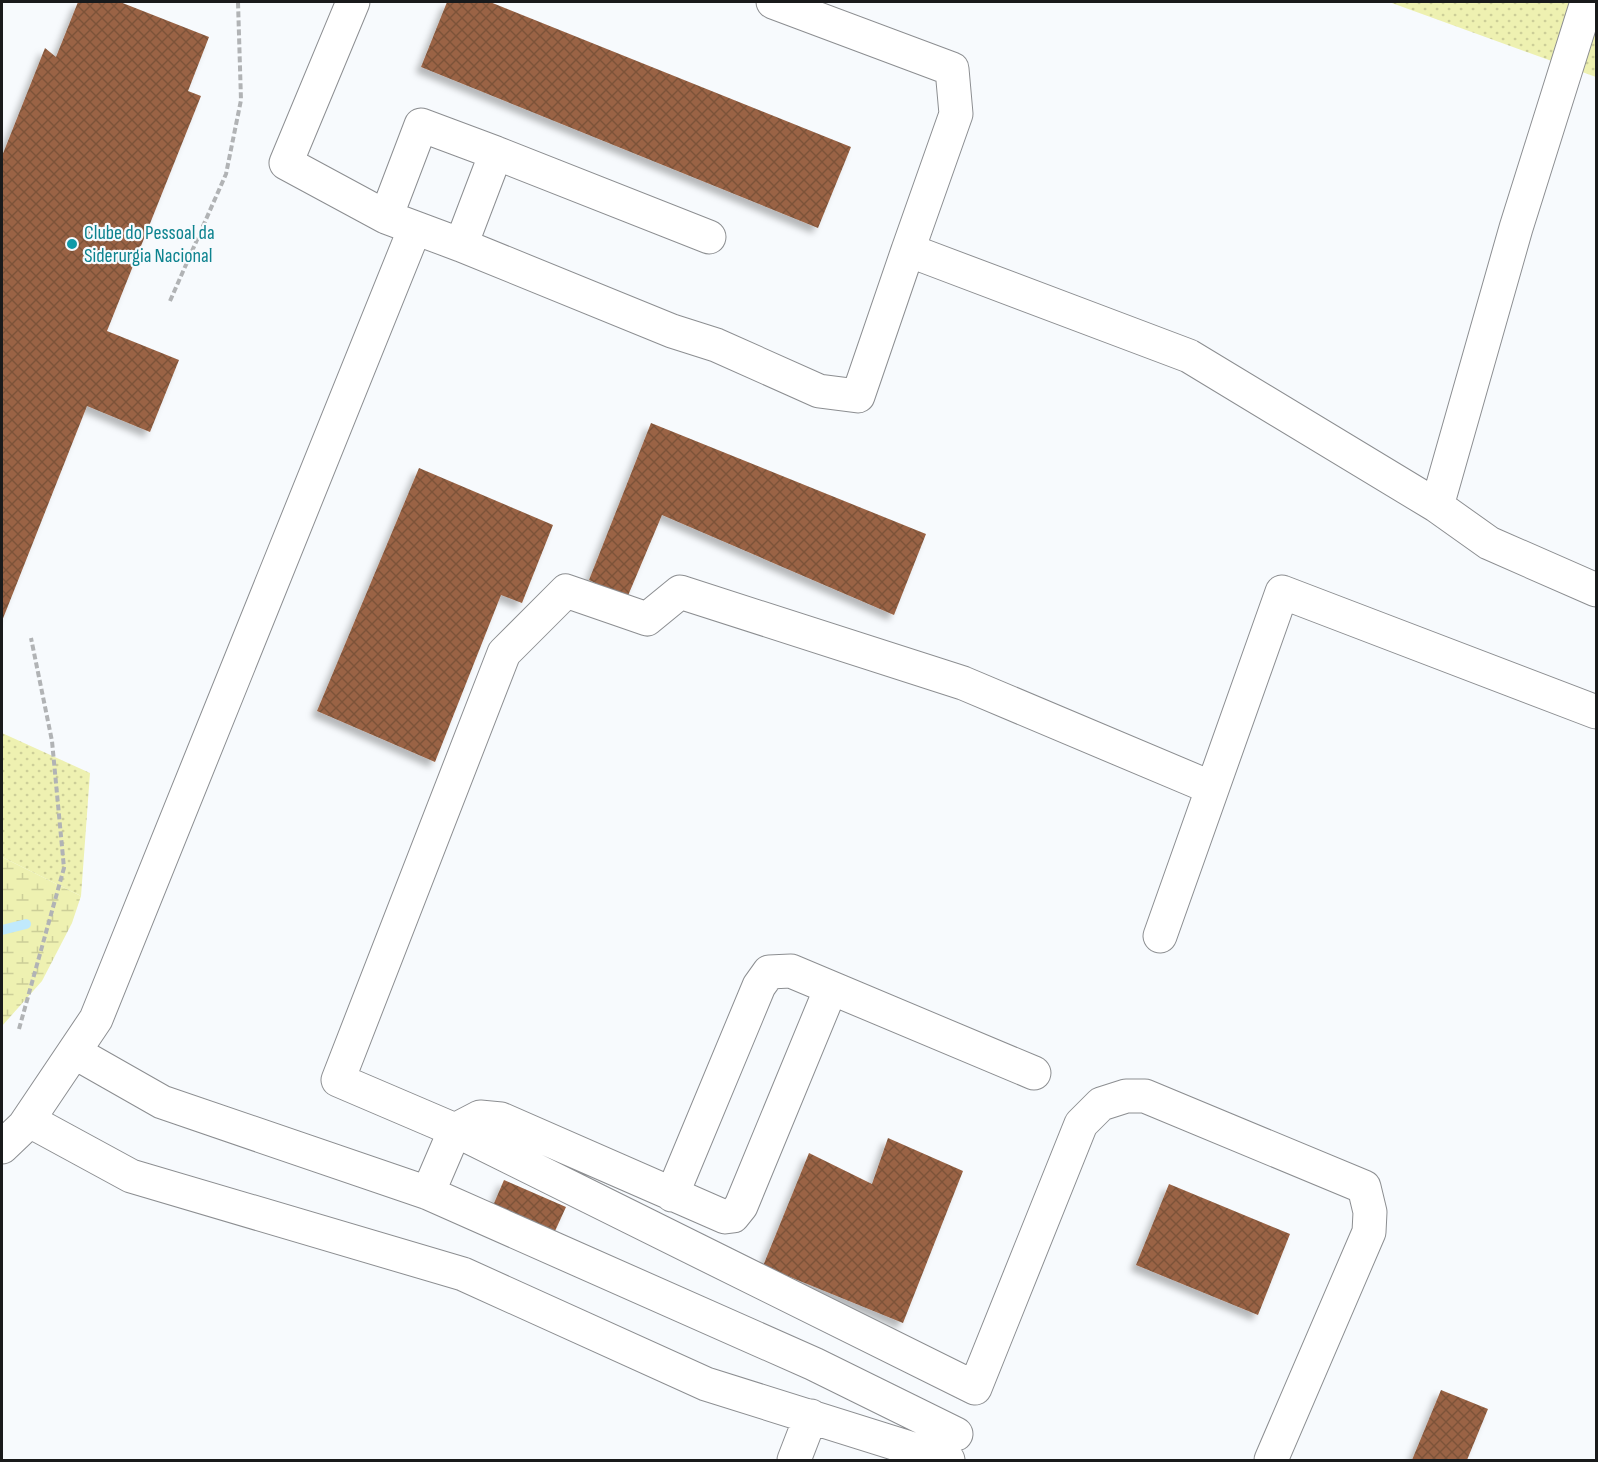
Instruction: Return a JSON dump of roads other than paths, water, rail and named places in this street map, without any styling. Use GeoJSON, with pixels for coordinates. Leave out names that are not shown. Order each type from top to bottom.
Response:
{"type":"FeatureCollection","features":[{"type":"Feature","properties":{"kind":"lane"},"geometry":{"type":"LineString","coordinates":[[353,2],[286,163],[400,222],[672,332],[716,345],[819,391],[858,396],[956,114],[952,69],[773,2]]}},
{"type":"Feature","properties":{"kind":"lane"},"geometry":{"type":"LineString","coordinates":[[1437,506],[1516,228],[1587,2]]}},
{"type":"Feature","properties":{"kind":"lane"},"geometry":{"type":"LineString","coordinates":[[2,1147],[24,1126],[96,1019],[400,222],[421,124],[709,237]]}},
{"type":"Feature","properties":{"kind":"lane"},"geometry":{"type":"LineString","coordinates":[[461,245],[496,153]]}},
{"type":"Feature","properties":{"kind":"lane"},"geometry":{"type":"LineString","coordinates":[[908,250],[1189,356],[1437,506],[1489,543],[1596,590]]}},
{"type":"Feature","properties":{"kind":"lane"},"geometry":{"type":"LineString","coordinates":[[975,1388],[455,1130],[338,1080],[504,653],[566,591],[647,619],[680,592],[963,683],[1212,788]]}},
{"type":"Feature","properties":{"kind":"lane"},"geometry":{"type":"LineString","coordinates":[[1160,936],[1281,592],[1596,712]]}},
{"type":"Feature","properties":{"kind":"lane"},"geometry":{"type":"LineString","coordinates":[[672,1195],[759,986],[769,972],[791,971],[1034,1073]]}},
{"type":"Feature","properties":{"kind":"lane"},"geometry":{"type":"LineString","coordinates":[[428,1193],[455,1130],[480,1117],[501,1119],[672,1195],[725,1217],[733,1216],[738,1212],[831,988]]}},
{"type":"Feature","properties":{"kind":"lane"},"geometry":{"type":"LineString","coordinates":[[74,1052],[162,1102],[428,1193],[814,1364],[948,1454]]}},
{"type":"Feature","properties":{"kind":"lane"},"geometry":{"type":"LineString","coordinates":[[948,1454],[1081,1124],[1101,1104],[1126,1096],[1146,1096],[1364,1187],[1370,1212],[1369,1232],[1271,1461]]}},
{"type":"Feature","properties":{"kind":"lane"},"geometry":{"type":"LineString","coordinates":[[28,1120],[131,1176],[463,1274],[706,1384],[948,1454]]}},
{"type":"Feature","properties":{"kind":"lane"},"geometry":{"type":"LineString","coordinates":[[794,1461],[811,1416]]}},
{"type":"Feature","properties":{"kind":"waterway"},"geometry":{"type":"LineString","coordinates":[[2,930],[26,924]]}},
{"type":"Feature","properties":{"kind":"place","name":"Clube do Pessoal da Siderurgia Nacional"},"geometry":{"type":"Point","coordinates":[72,244]}}]}
